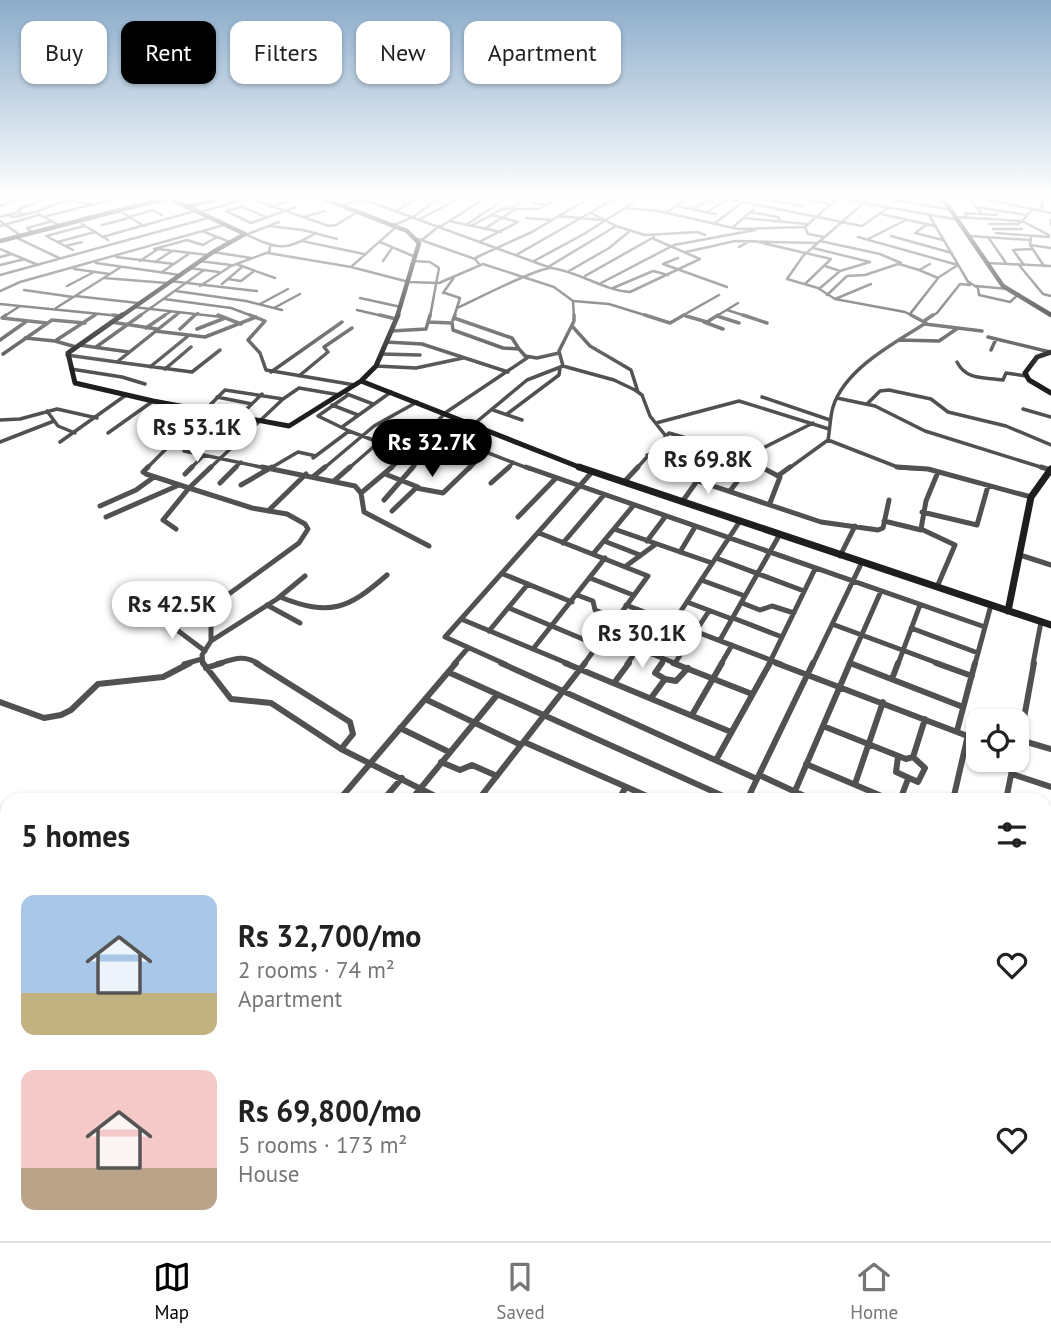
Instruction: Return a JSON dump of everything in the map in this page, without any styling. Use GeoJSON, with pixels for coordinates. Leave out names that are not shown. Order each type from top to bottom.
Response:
{"type":"FeatureCollection","features":[{"type":"Feature","properties":{"kind":"street"},"geometry":{"type":"LineString","coordinates":[[19,257],[38,265]]}},
{"type":"Feature","properties":{"kind":"street"},"geometry":{"type":"LineString","coordinates":[[0,275],[65,257]]}},
{"type":"Feature","properties":{"kind":"street"},"geometry":{"type":"LineString","coordinates":[[1,290],[112,257],[174,264]]}},
{"type":"Feature","properties":{"kind":"street"},"geometry":{"type":"LineString","coordinates":[[131,268],[146,257]]}},
{"type":"Feature","properties":{"kind":"street"},"geometry":{"type":"LineString","coordinates":[[155,262],[163,257]]}},
{"type":"Feature","properties":{"kind":"street"},"geometry":{"type":"LineString","coordinates":[[162,272],[184,257]]}},
{"type":"Feature","properties":{"kind":"street"},"geometry":{"type":"LineString","coordinates":[[67,355],[205,257]]}},
{"type":"Feature","properties":{"kind":"street"},"geometry":{"type":"LineString","coordinates":[[242,257],[251,258]]}},
{"type":"Feature","properties":{"kind":"street"},"geometry":{"type":"LineString","coordinates":[[200,286],[219,272],[255,257]]}},
{"type":"Feature","properties":{"kind":"street"},"geometry":{"type":"LineString","coordinates":[[291,257],[351,267],[409,282],[439,283],[479,264]]}},
{"type":"Feature","properties":{"kind":"street"},"geometry":{"type":"LineString","coordinates":[[351,267],[361,257]]}},
{"type":"Feature","properties":{"kind":"street"},"geometry":{"type":"LineString","coordinates":[[383,261],[386,257]]}},
{"type":"Feature","properties":{"kind":"street"},"geometry":{"type":"LineString","coordinates":[[469,257],[479,264],[554,287],[573,301],[609,304],[670,323],[719,295]]}},
{"type":"Feature","properties":{"kind":"street"},"geometry":{"type":"LineString","coordinates":[[475,259],[479,257]]}},
{"type":"Feature","properties":{"kind":"street"},"geometry":{"type":"LineString","coordinates":[[521,257],[630,292],[700,259],[696,257]]}},
{"type":"Feature","properties":{"kind":"street"},"geometry":{"type":"LineString","coordinates":[[533,261],[540,257]]}},
{"type":"Feature","properties":{"kind":"street"},"geometry":{"type":"LineString","coordinates":[[457,308],[565,257]]}},
{"type":"Feature","properties":{"kind":"street"},"geometry":{"type":"LineString","coordinates":[[568,271],[592,257]]}},
{"type":"Feature","properties":{"kind":"street"},"geometry":{"type":"LineString","coordinates":[[585,276],[619,257]]}},
{"type":"Feature","properties":{"kind":"street"},"geometry":{"type":"LineString","coordinates":[[601,283],[650,257]]}},
{"type":"Feature","properties":{"kind":"street"},"geometry":{"type":"LineString","coordinates":[[804,257],[792,269],[788,279],[819,289],[835,299],[910,314],[925,322],[982,331]]}},
{"type":"Feature","properties":{"kind":"street"},"geometry":{"type":"LineString","coordinates":[[805,284],[831,259],[823,257]]}},
{"type":"Feature","properties":{"kind":"street"},"geometry":{"type":"LineString","coordinates":[[849,257],[870,262]]}},
{"type":"Feature","properties":{"kind":"street"},"geometry":{"type":"LineString","coordinates":[[819,289],[841,271],[883,257]]}},
{"type":"Feature","properties":{"kind":"street"},"geometry":{"type":"LineString","coordinates":[[888,257],[900,261],[899,264]]}},
{"type":"Feature","properties":{"kind":"street"},"geometry":{"type":"LineString","coordinates":[[930,257],[958,265]]}},
{"type":"Feature","properties":{"kind":"street"},"geometry":{"type":"LineString","coordinates":[[954,257],[971,284],[978,288],[978,295],[983,298],[1010,302],[1019,294]]}},
{"type":"Feature","properties":{"kind":"street"},"geometry":{"type":"LineString","coordinates":[[984,257],[1008,289]]}},
{"type":"Feature","properties":{"kind":"street"},"geometry":{"type":"LineString","coordinates":[[1001,257],[1006,264]]}},
{"type":"Feature","properties":{"kind":"street"},"geometry":{"type":"LineString","coordinates":[[1017,257],[1043,294],[1051,296]]}},
{"type":"Feature","properties":{"kind":"street"},"geometry":{"type":"LineString","coordinates":[[1038,257],[1044,266]]}},
{"type":"Feature","properties":{"kind":"street"},"geometry":{"type":"LineString","coordinates":[[67,355],[77,385],[204,411],[293,425],[343,394],[376,366],[401,307],[413,258],[438,265],[437,294],[423,330],[391,331]]}},
{"type":"Feature","properties":{"kind":"street"},"geometry":{"type":"LineString","coordinates":[[678,258],[663,264],[727,287]]}},
{"type":"Feature","properties":{"kind":"street"},"geometry":{"type":"LineString","coordinates":[[0,265],[24,259]]}},
{"type":"Feature","properties":{"kind":"street"},"geometry":{"type":"LineString","coordinates":[[199,261],[243,267],[275,278]]}},
{"type":"Feature","properties":{"kind":"street"},"geometry":{"type":"LineString","coordinates":[[93,262],[180,275]]}},
{"type":"Feature","properties":{"kind":"street"},"geometry":{"type":"LineString","coordinates":[[988,263],[1051,266]]}},
{"type":"Feature","properties":{"kind":"street"},"geometry":{"type":"LineString","coordinates":[[827,295],[847,276],[867,274],[899,264],[938,278]]}},
{"type":"Feature","properties":{"kind":"street"},"geometry":{"type":"LineString","coordinates":[[919,270],[930,264]]}},
{"type":"Feature","properties":{"kind":"street"},"geometry":{"type":"LineString","coordinates":[[910,314],[938,278],[958,265]]}},
{"type":"Feature","properties":{"kind":"street"},"geometry":{"type":"LineString","coordinates":[[825,266],[841,271]]}},
{"type":"Feature","properties":{"kind":"street"},"geometry":{"type":"LineString","coordinates":[[54,309],[121,267]]}},
{"type":"Feature","properties":{"kind":"street"},"geometry":{"type":"LineString","coordinates":[[222,284],[243,267]]}},
{"type":"Feature","properties":{"kind":"street"},"geometry":{"type":"LineString","coordinates":[[855,267],[867,274]]}},
{"type":"Feature","properties":{"kind":"street"},"geometry":{"type":"LineString","coordinates":[[189,268],[219,272]]}},
{"type":"Feature","properties":{"kind":"street"},"geometry":{"type":"LineString","coordinates":[[71,269],[110,274]]}},
{"type":"Feature","properties":{"kind":"street"},"geometry":{"type":"LineString","coordinates":[[96,347],[204,270]]}},
{"type":"Feature","properties":{"kind":"street"},"geometry":{"type":"LineString","coordinates":[[228,279],[241,281],[254,271]]}},
{"type":"Feature","properties":{"kind":"street"},"geometry":{"type":"LineString","coordinates":[[612,288],[653,271],[668,275]]}},
{"type":"Feature","properties":{"kind":"street"},"geometry":{"type":"LineString","coordinates":[[67,286],[94,272]]}},
{"type":"Feature","properties":{"kind":"street"},"geometry":{"type":"LineString","coordinates":[[258,282],[266,275]]}},
{"type":"Feature","properties":{"kind":"street"},"geometry":{"type":"LineString","coordinates":[[445,293],[455,276]]}},
{"type":"Feature","properties":{"kind":"street"},"geometry":{"type":"LineString","coordinates":[[104,278],[257,291]]}},
{"type":"Feature","properties":{"kind":"street"},"geometry":{"type":"LineString","coordinates":[[831,279],[841,282]]}},
{"type":"Feature","properties":{"kind":"street"},"geometry":{"type":"LineString","coordinates":[[835,299],[871,284]]}},
{"type":"Feature","properties":{"kind":"street"},"geometry":{"type":"LineString","coordinates":[[779,475],[828,440],[830,420],[837,398],[867,359],[882,354],[937,313],[960,284],[1008,289],[1051,315]]}},
{"type":"Feature","properties":{"kind":"street"},"geometry":{"type":"LineString","coordinates":[[260,304],[288,289]]}},
{"type":"Feature","properties":{"kind":"street"},"geometry":{"type":"LineString","coordinates":[[24,290],[170,312],[198,313],[241,324]]}},
{"type":"Feature","properties":{"kind":"street"},"geometry":{"type":"LineString","coordinates":[[176,291],[282,310]]}},
{"type":"Feature","properties":{"kind":"street"},"geometry":{"type":"LineString","coordinates":[[437,294],[445,293],[460,298],[453,320],[453,330],[503,348],[519,349]]}},
{"type":"Feature","properties":{"kind":"street"},"geometry":{"type":"LineString","coordinates":[[274,308],[300,294]]}},
{"type":"Feature","properties":{"kind":"street"},"geometry":{"type":"LineString","coordinates":[[186,312],[209,295]]}},
{"type":"Feature","properties":{"kind":"street"},"geometry":{"type":"LineString","coordinates":[[360,298],[401,307]]}},
{"type":"Feature","properties":{"kind":"street"},"geometry":{"type":"LineString","coordinates":[[164,299],[232,308],[265,323],[250,337],[249,342],[260,354],[262,366],[271,372],[358,383],[391,392],[592,472],[1051,625]]}},
{"type":"Feature","properties":{"kind":"street"},"geometry":{"type":"LineString","coordinates":[[507,414],[559,375],[559,353],[572,326],[573,301]]}},
{"type":"Feature","properties":{"kind":"street"},"geometry":{"type":"LineString","coordinates":[[704,322],[738,303]]}},
{"type":"Feature","properties":{"kind":"street"},"geometry":{"type":"LineString","coordinates":[[0,304],[120,316]]}},
{"type":"Feature","properties":{"kind":"street"},"geometry":{"type":"LineString","coordinates":[[1,319],[20,306]]}},
{"type":"Feature","properties":{"kind":"street"},"geometry":{"type":"LineString","coordinates":[[357,310],[396,319]]}},
{"type":"Feature","properties":{"kind":"street"},"geometry":{"type":"LineString","coordinates":[[727,310],[767,323]]}},
{"type":"Feature","properties":{"kind":"street"},"geometry":{"type":"LineString","coordinates":[[146,328],[170,312]]}},
{"type":"Feature","properties":{"kind":"street"},"geometry":{"type":"LineString","coordinates":[[55,341],[98,313]]}},
{"type":"Feature","properties":{"kind":"street"},"geometry":{"type":"LineString","coordinates":[[117,362],[179,313]]}},
{"type":"Feature","properties":{"kind":"street"},"geometry":{"type":"LineString","coordinates":[[180,329],[198,313]]}},
{"type":"Feature","properties":{"kind":"street"},"geometry":{"type":"LineString","coordinates":[[686,316],[723,329]]}},
{"type":"Feature","properties":{"kind":"street"},"geometry":{"type":"LineString","coordinates":[[717,316],[739,324]]}},
{"type":"Feature","properties":{"kind":"street"},"geometry":{"type":"LineString","coordinates":[[111,322],[205,337],[256,317]]}},
{"type":"Feature","properties":{"kind":"street"},"geometry":{"type":"LineString","coordinates":[[197,329],[226,318]]}},
{"type":"Feature","properties":{"kind":"street"},"geometry":{"type":"LineString","coordinates":[[1,319],[47,323]]}},
{"type":"Feature","properties":{"kind":"street"},"geometry":{"type":"LineString","coordinates":[[1,354],[57,319],[85,323]]}},
{"type":"Feature","properties":{"kind":"street"},"geometry":{"type":"LineString","coordinates":[[428,322],[453,320],[512,338],[525,356],[537,358],[559,353]]}},
{"type":"Feature","properties":{"kind":"street"},"geometry":{"type":"LineString","coordinates":[[0,340],[27,321]]}},
{"type":"Feature","properties":{"kind":"street"},"geometry":{"type":"LineString","coordinates":[[271,372],[342,322]]}},
{"type":"Feature","properties":{"kind":"street"},"geometry":{"type":"LineString","coordinates":[[572,326],[590,346],[631,370],[638,392],[665,435]]}},
{"type":"Feature","properties":{"kind":"street"},"geometry":{"type":"LineString","coordinates":[[299,376],[328,352],[324,347],[352,328]]}},
{"type":"Feature","properties":{"kind":"street"},"geometry":{"type":"LineString","coordinates":[[899,340],[931,343],[954,334],[958,328]]}},
{"type":"Feature","properties":{"kind":"street"},"geometry":{"type":"LineString","coordinates":[[150,367],[188,336]]}},
{"type":"Feature","properties":{"kind":"street"},"geometry":{"type":"LineString","coordinates":[[988,337],[1051,352]]}},
{"type":"Feature","properties":{"kind":"street"},"geometry":{"type":"LineString","coordinates":[[25,338],[129,352]]}},
{"type":"Feature","properties":{"kind":"street"},"geometry":{"type":"LineString","coordinates":[[991,350],[996,339]]}},
{"type":"Feature","properties":{"kind":"street"},"geometry":{"type":"LineString","coordinates":[[386,342],[422,344],[508,372]]}},
{"type":"Feature","properties":{"kind":"street"},"geometry":{"type":"LineString","coordinates":[[165,369],[191,347]]}},
{"type":"Feature","properties":{"kind":"street"},"geometry":{"type":"LineString","coordinates":[[67,355],[196,371],[220,350]]}},
{"type":"Feature","properties":{"kind":"street"},"geometry":{"type":"LineString","coordinates":[[1026,376],[1025,373],[1037,358],[1051,352]]}},
{"type":"Feature","properties":{"kind":"street"},"geometry":{"type":"LineString","coordinates":[[381,354],[420,355]]}},
{"type":"Feature","properties":{"kind":"street"},"geometry":{"type":"LineString","coordinates":[[361,493],[410,452],[445,413],[526,360],[525,356]]}},
{"type":"Feature","properties":{"kind":"street"},"geometry":{"type":"LineString","coordinates":[[376,366],[416,368],[464,358]]}},
{"type":"Feature","properties":{"kind":"street"},"geometry":{"type":"LineString","coordinates":[[957,362],[965,375],[974,379],[986,377],[1003,380],[1006,373],[1026,376],[1050,392]]}},
{"type":"Feature","properties":{"kind":"street"},"geometry":{"type":"LineString","coordinates":[[474,424],[494,410],[496,403],[534,376],[561,367],[614,380],[638,392]]}},
{"type":"Feature","properties":{"kind":"street"},"geometry":{"type":"LineString","coordinates":[[71,369],[89,370],[145,384]]}},
{"type":"Feature","properties":{"kind":"street"},"geometry":{"type":"LineString","coordinates":[[176,529],[163,517],[294,389],[299,387],[343,394],[373,404]]}},
{"type":"Feature","properties":{"kind":"street"},"geometry":{"type":"LineString","coordinates":[[211,641],[211,607],[290,551],[306,535],[308,529],[296,518],[154,477],[146,474],[144,468],[227,389],[283,399]]}},
{"type":"Feature","properties":{"kind":"street"},"geometry":{"type":"LineString","coordinates":[[867,404],[880,391],[900,392],[931,399],[948,412],[1018,430],[1051,445]]}},
{"type":"Feature","properties":{"kind":"street"},"geometry":{"type":"LineString","coordinates":[[342,427],[391,392]]}},
{"type":"Feature","properties":{"kind":"street"},"geometry":{"type":"LineString","coordinates":[[235,445],[215,442],[262,394]]}},
{"type":"Feature","properties":{"kind":"street"},"geometry":{"type":"LineString","coordinates":[[343,394],[318,416],[349,431],[410,452],[422,460],[384,500]]}},
{"type":"Feature","properties":{"kind":"street"},"geometry":{"type":"LineString","coordinates":[[60,442],[126,395]]}},
{"type":"Feature","properties":{"kind":"street"},"geometry":{"type":"LineString","coordinates":[[217,397],[252,404]]}},
{"type":"Feature","properties":{"kind":"street"},"geometry":{"type":"LineString","coordinates":[[762,397],[830,420]]}},
{"type":"Feature","properties":{"kind":"street"},"geometry":{"type":"LineString","coordinates":[[837,398],[867,404],[946,438],[1051,470],[1031,497],[1008,611]]}},
{"type":"Feature","properties":{"kind":"street"},"geometry":{"type":"LineString","coordinates":[[108,433],[153,401]]}},
{"type":"Feature","properties":{"kind":"street"},"geometry":{"type":"LineString","coordinates":[[656,423],[739,401],[829,429]]}},
{"type":"Feature","properties":{"kind":"street"},"geometry":{"type":"LineString","coordinates":[[314,476],[362,435],[417,402]]}},
{"type":"Feature","properties":{"kind":"street"},"geometry":{"type":"LineString","coordinates":[[332,405],[358,415]]}},
{"type":"Feature","properties":{"kind":"street"},"geometry":{"type":"LineString","coordinates":[[0,420],[20,419],[63,408],[97,418]]}},
{"type":"Feature","properties":{"kind":"street"},"geometry":{"type":"LineString","coordinates":[[1023,409],[1051,417]]}},
{"type":"Feature","properties":{"kind":"street"},"geometry":{"type":"LineString","coordinates":[[494,410],[522,420]]}},
{"type":"Feature","properties":{"kind":"street"},"geometry":{"type":"LineString","coordinates":[[47,411],[54,421],[75,433]]}},
{"type":"Feature","properties":{"kind":"street"},"geometry":{"type":"LineString","coordinates":[[0,442],[54,421]]}},
{"type":"Feature","properties":{"kind":"street"},"geometry":{"type":"LineString","coordinates":[[190,423],[225,430]]}},
{"type":"Feature","properties":{"kind":"street"},"geometry":{"type":"LineString","coordinates":[[730,491],[768,444],[813,423]]}},
{"type":"Feature","properties":{"kind":"street"},"geometry":{"type":"LineString","coordinates":[[210,427],[184,451],[355,486],[361,493],[364,512],[429,546]]}},
{"type":"Feature","properties":{"kind":"street"},"geometry":{"type":"LineString","coordinates":[[241,485],[298,452],[305,451],[314,457],[349,431]]}},
{"type":"Feature","properties":{"kind":"street"},"geometry":{"type":"LineString","coordinates":[[624,482],[665,435],[673,433],[721,448],[682,502]]}},
{"type":"Feature","properties":{"kind":"street"},"geometry":{"type":"LineString","coordinates":[[828,440],[900,468],[938,472],[1031,497]]}},
{"type":"Feature","properties":{"kind":"street"},"geometry":{"type":"LineString","coordinates":[[334,481],[379,441]]}},
{"type":"Feature","properties":{"kind":"street"},"geometry":{"type":"LineString","coordinates":[[478,449],[603,496],[985,627]]}},
{"type":"Feature","properties":{"kind":"street"},"geometry":{"type":"LineString","coordinates":[[385,474],[440,494],[486,452]]}},
{"type":"Feature","properties":{"kind":"street"},"geometry":{"type":"LineString","coordinates":[[185,474],[204,455]]}},
{"type":"Feature","properties":{"kind":"street"},"geometry":{"type":"LineString","coordinates":[[647,455],[704,473]]}},
{"type":"Feature","properties":{"kind":"street"},"geometry":{"type":"LineString","coordinates":[[491,483],[503,474],[513,461]]}},
{"type":"Feature","properties":{"kind":"street"},"geometry":{"type":"LineString","coordinates":[[752,461],[779,475]]}},
{"type":"Feature","properties":{"kind":"street"},"geometry":{"type":"LineString","coordinates":[[220,483],[241,462]]}},
{"type":"Feature","properties":{"kind":"street"},"geometry":{"type":"LineString","coordinates":[[592,472],[445,637],[716,760],[798,793]]}},
{"type":"Feature","properties":{"kind":"street"},"geometry":{"type":"LineString","coordinates":[[922,530],[922,512],[938,472]]}},
{"type":"Feature","properties":{"kind":"street"},"geometry":{"type":"LineString","coordinates":[[268,511],[306,474]]}},
{"type":"Feature","properties":{"kind":"street"},"geometry":{"type":"LineString","coordinates":[[770,503],[780,481],[779,475]]}},
{"type":"Feature","properties":{"kind":"street"},"geometry":{"type":"LineString","coordinates":[[100,506],[136,490],[154,477]]}},
{"type":"Feature","properties":{"kind":"street"},"geometry":{"type":"LineString","coordinates":[[518,517],[556,478]]}},
{"type":"Feature","properties":{"kind":"street"},"geometry":{"type":"LineString","coordinates":[[698,481],[821,522],[878,530],[883,528],[889,500]]}},
{"type":"Feature","properties":{"kind":"street"},"geometry":{"type":"LineString","coordinates":[[106,517],[179,485]]}},
{"type":"Feature","properties":{"kind":"street"},"geometry":{"type":"LineString","coordinates":[[922,512],[976,526],[979,524],[988,486]]}},
{"type":"Feature","properties":{"kind":"street"},"geometry":{"type":"LineString","coordinates":[[392,511],[413,490],[420,488]]}},
{"type":"Feature","properties":{"kind":"street"},"geometry":{"type":"LineString","coordinates":[[563,543],[603,496]]}},
{"type":"Feature","properties":{"kind":"street"},"geometry":{"type":"LineString","coordinates":[[593,554],[633,506]]}},
{"type":"Feature","properties":{"kind":"street"},"geometry":{"type":"LineString","coordinates":[[647,541],[665,517]]}},
{"type":"Feature","properties":{"kind":"street"},"geometry":{"type":"LineString","coordinates":[[673,623],[740,521]]}},
{"type":"Feature","properties":{"kind":"street"},"geometry":{"type":"LineString","coordinates":[[884,521],[922,530],[955,545],[937,587]]}},
{"type":"Feature","properties":{"kind":"street"},"geometry":{"type":"LineString","coordinates":[[840,556],[855,526]]}},
{"type":"Feature","properties":{"kind":"street"},"geometry":{"type":"LineString","coordinates":[[680,552],[695,527]]}},
{"type":"Feature","properties":{"kind":"street"},"geometry":{"type":"LineString","coordinates":[[614,529],[680,552],[759,574],[804,591]]}},
{"type":"Feature","properties":{"kind":"street"},"geometry":{"type":"LineString","coordinates":[[484,793],[564,691],[647,575],[538,533]]}},
{"type":"Feature","properties":{"kind":"street"},"geometry":{"type":"LineString","coordinates":[[720,640],[779,534]]}},
{"type":"Feature","properties":{"kind":"street"},"geometry":{"type":"LineString","coordinates":[[604,541],[640,555]]}},
{"type":"Feature","properties":{"kind":"street"},"geometry":{"type":"LineString","coordinates":[[626,565],[635,556],[646,554],[656,544]]}},
{"type":"Feature","properties":{"kind":"street"},"geometry":{"type":"LineString","coordinates":[[1020,555],[1051,565]]}},
{"type":"Feature","properties":{"kind":"street"},"geometry":{"type":"LineString","coordinates":[[533,649],[605,558]]}},
{"type":"Feature","properties":{"kind":"street"},"geometry":{"type":"LineString","coordinates":[[750,793],[862,562]]}},
{"type":"Feature","properties":{"kind":"street"},"geometry":{"type":"LineString","coordinates":[[716,760],[771,660],[815,569]]}},
{"type":"Feature","properties":{"kind":"street"},"geometry":{"type":"LineString","coordinates":[[503,574],[572,602]]}},
{"type":"Feature","properties":{"kind":"street"},"geometry":{"type":"LineString","coordinates":[[280,597],[311,610],[343,607],[387,575]]}},
{"type":"Feature","properties":{"kind":"street"},"geometry":{"type":"LineString","coordinates":[[305,576],[280,597],[211,641],[202,659],[206,668],[231,699],[271,704],[341,749],[430,793]]}},
{"type":"Feature","properties":{"kind":"street"},"geometry":{"type":"LineString","coordinates":[[590,578],[633,595]]}},
{"type":"Feature","properties":{"kind":"street"},"geometry":{"type":"LineString","coordinates":[[701,580],[746,596]]}},
{"type":"Feature","properties":{"kind":"street"},"geometry":{"type":"LineString","coordinates":[[489,631],[528,584]]}},
{"type":"Feature","properties":{"kind":"street"},"geometry":{"type":"LineString","coordinates":[[794,791],[881,591]]}},
{"type":"Feature","properties":{"kind":"street"},"geometry":{"type":"LineString","coordinates":[[577,595],[593,601],[595,610],[617,618]]}},
{"type":"Feature","properties":{"kind":"street"},"geometry":{"type":"LineString","coordinates":[[687,602],[782,637]]}},
{"type":"Feature","properties":{"kind":"street"},"geometry":{"type":"LineString","coordinates":[[741,603],[760,610],[772,606],[794,613]]}},
{"type":"Feature","properties":{"kind":"street"},"geometry":{"type":"LineString","coordinates":[[267,605],[300,623]]}},
{"type":"Feature","properties":{"kind":"street"},"geometry":{"type":"LineString","coordinates":[[626,605],[966,735]]}},
{"type":"Feature","properties":{"kind":"street"},"geometry":{"type":"LineString","coordinates":[[892,680],[920,605]]}},
{"type":"Feature","properties":{"kind":"street"},"geometry":{"type":"LineString","coordinates":[[957,731],[991,605]]}},
{"type":"Feature","properties":{"kind":"street"},"geometry":{"type":"LineString","coordinates":[[509,608],[597,645]]}},
{"type":"Feature","properties":{"kind":"street"},"geometry":{"type":"LineString","coordinates":[[675,663],[709,611]]}},
{"type":"Feature","properties":{"kind":"street"},"geometry":{"type":"LineString","coordinates":[[153,612],[205,651]]}},
{"type":"Feature","properties":{"kind":"street"},"geometry":{"type":"LineString","coordinates":[[614,683],[660,618]]}},
{"type":"Feature","properties":{"kind":"street"},"geometry":{"type":"LineString","coordinates":[[461,620],[731,732]]}},
{"type":"Feature","properties":{"kind":"street"},"geometry":{"type":"LineString","coordinates":[[1024,709],[1041,622]]}},
{"type":"Feature","properties":{"kind":"street"},"geometry":{"type":"LineString","coordinates":[[832,624],[972,676]]}},
{"type":"Feature","properties":{"kind":"street"},"geometry":{"type":"LineString","coordinates":[[911,628],[978,653]]}},
{"type":"Feature","properties":{"kind":"street"},"geometry":{"type":"LineString","coordinates":[[604,635],[752,694]]}},
{"type":"Feature","properties":{"kind":"street"},"geometry":{"type":"LineString","coordinates":[[692,715],[732,645]]}},
{"type":"Feature","properties":{"kind":"street"},"geometry":{"type":"LineString","coordinates":[[345,793],[468,648]]}},
{"type":"Feature","properties":{"kind":"street"},"geometry":{"type":"LineString","coordinates":[[206,668],[239,657],[249,657],[350,722],[353,734],[341,749]]}},
{"type":"Feature","properties":{"kind":"street"},"geometry":{"type":"LineString","coordinates":[[0,702],[44,718],[61,715],[71,710],[98,684],[163,677],[182,664],[202,659]]}},
{"type":"Feature","properties":{"kind":"street"},"geometry":{"type":"LineString","coordinates":[[664,659],[656,673],[665,680],[676,681],[688,668]]}},
{"type":"Feature","properties":{"kind":"street"},"geometry":{"type":"LineString","coordinates":[[849,663],[963,707]]}},
{"type":"Feature","properties":{"kind":"street"},"geometry":{"type":"LineString","coordinates":[[448,672],[716,793]]}},
{"type":"Feature","properties":{"kind":"street"},"geometry":{"type":"LineString","coordinates":[[651,698],[665,680]]}},
{"type":"Feature","properties":{"kind":"street"},"geometry":{"type":"LineString","coordinates":[[416,793],[497,695]]}},
{"type":"Feature","properties":{"kind":"street"},"geometry":{"type":"LineString","coordinates":[[425,699],[522,744],[641,793]]}},
{"type":"Feature","properties":{"kind":"street"},"geometry":{"type":"LineString","coordinates":[[855,784],[883,702]]}},
{"type":"Feature","properties":{"kind":"street"},"geometry":{"type":"LineString","coordinates":[[914,757],[925,719]]}},
{"type":"Feature","properties":{"kind":"street"},"geometry":{"type":"LineString","coordinates":[[822,726],[898,757],[914,757]]}},
{"type":"Feature","properties":{"kind":"street"},"geometry":{"type":"LineString","coordinates":[[400,728],[449,752]]}},
{"type":"Feature","properties":{"kind":"street"},"geometry":{"type":"LineString","coordinates":[[1029,744],[1051,749]]}},
{"type":"Feature","properties":{"kind":"street"},"geometry":{"type":"LineString","coordinates":[[955,793],[966,745]]}},
{"type":"Feature","properties":{"kind":"street"},"geometry":{"type":"LineString","coordinates":[[898,757],[895,769],[908,779],[918,782],[925,768],[914,757]]}},
{"type":"Feature","properties":{"kind":"street"},"geometry":{"type":"LineString","coordinates":[[441,762],[460,770],[472,765],[497,776]]}},
{"type":"Feature","properties":{"kind":"street"},"geometry":{"type":"LineString","coordinates":[[806,764],[875,793]]}},
{"type":"Feature","properties":{"kind":"street"},"geometry":{"type":"LineString","coordinates":[[1008,793],[1012,774],[1051,787]]}},
{"type":"Feature","properties":{"kind":"street"},"geometry":{"type":"LineString","coordinates":[[389,793],[402,778]]}},
{"type":"Feature","properties":{"kind":"street"},"geometry":{"type":"LineString","coordinates":[[903,793],[908,779]]}},
{"type":"Feature","properties":{"kind":"street"},"geometry":{"type":"LineString","coordinates":[[622,793],[626,786]]}}]}
